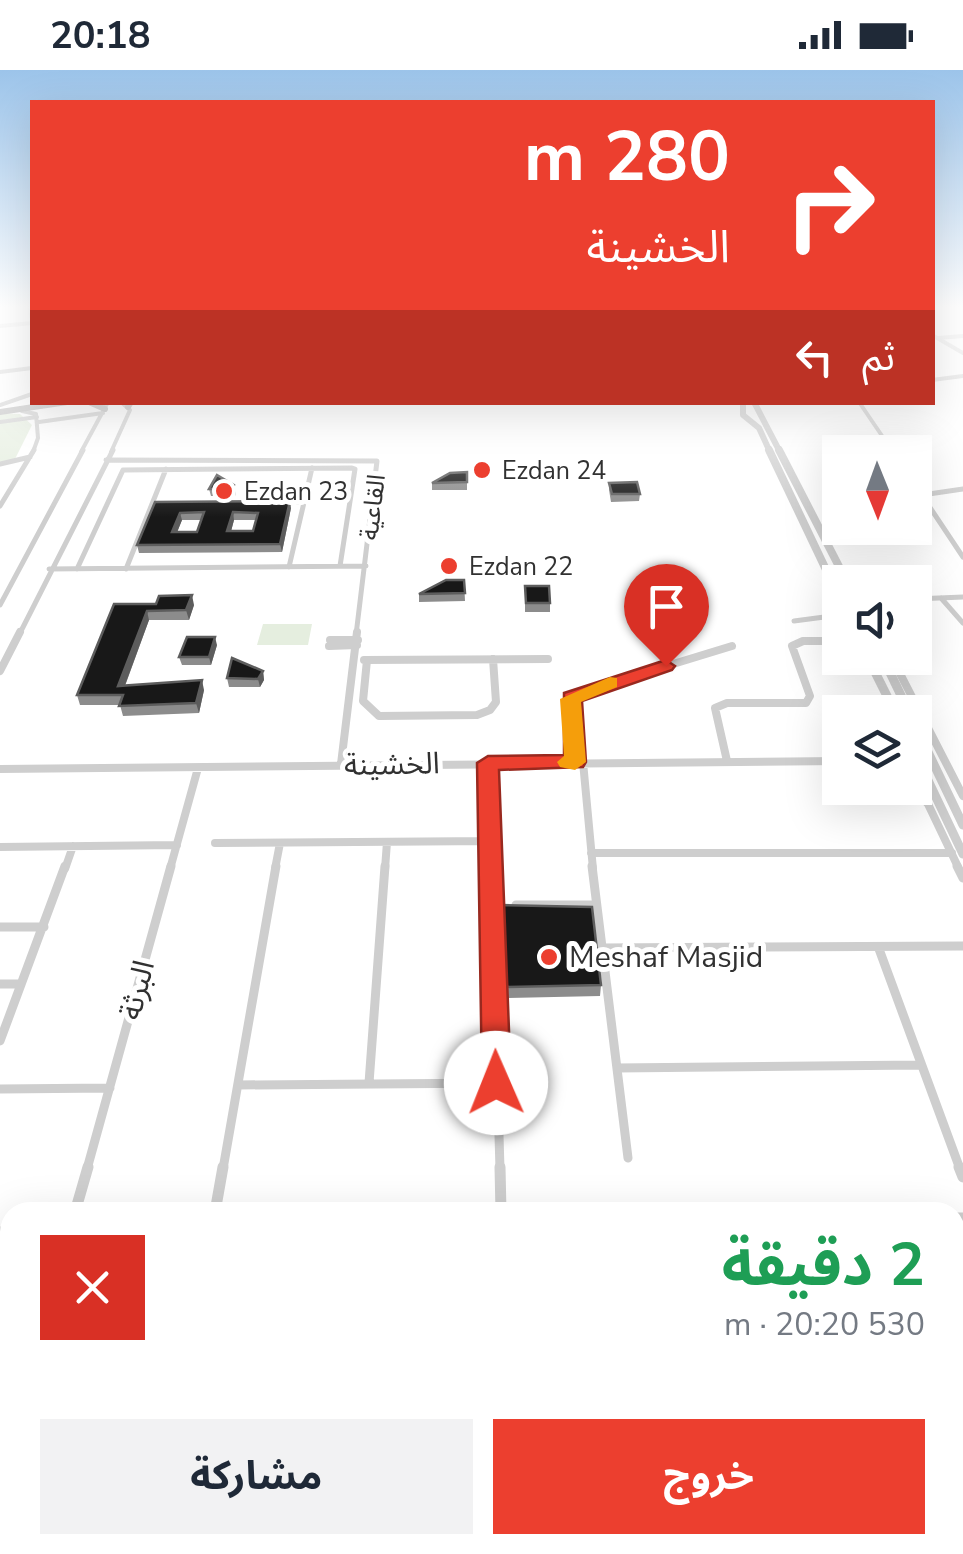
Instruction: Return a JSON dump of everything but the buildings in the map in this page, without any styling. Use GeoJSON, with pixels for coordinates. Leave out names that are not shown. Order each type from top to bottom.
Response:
{"type":"FeatureCollection","features":[{"type":"Feature","properties":{"kind":"main road"},"geometry":{"type":"LineString","coordinates":[[0,408],[30,399]]}},
{"type":"Feature","properties":{"kind":"main road"},"geometry":{"type":"LineString","coordinates":[[0,408],[52,405]]}},
{"type":"Feature","properties":{"kind":"street"},"geometry":{"type":"LineString","coordinates":[[0,671],[128,416],[127,405]]}},
{"type":"Feature","properties":{"kind":"street"},"geometry":{"type":"LineString","coordinates":[[744,405],[743,415],[758,428],[824,565]]}},
{"type":"Feature","properties":{"kind":"street"},"geometry":{"type":"LineString","coordinates":[[756,405],[837,565]]}},
{"type":"Feature","properties":{"kind":"street"},"geometry":{"type":"LineString","coordinates":[[862,405],[882,435]]}},
{"type":"Feature","properties":{"kind":"street"},"geometry":{"type":"LineString","coordinates":[[86,417],[105,408]]}},
{"type":"Feature","properties":{"kind":"street"},"geometry":{"type":"LineString","coordinates":[[0,605],[105,408]]}},
{"type":"Feature","properties":{"kind":"street"},"geometry":{"type":"LineString","coordinates":[[12,410],[32,412],[38,419]]}},
{"type":"Feature","properties":{"kind":"street"},"geometry":{"type":"LineString","coordinates":[[748,417],[761,416]]}},
{"type":"Feature","properties":{"kind":"street"},"geometry":{"type":"LineString","coordinates":[[0,422],[86,417],[98,421]]}},
{"type":"Feature","properties":{"kind":"street"},"geometry":{"type":"LineString","coordinates":[[0,506],[30,457],[38,419]]}},
{"type":"Feature","properties":{"kind":"street"},"geometry":{"type":"LineString","coordinates":[[0,464],[30,457]]}},
{"type":"Feature","properties":{"kind":"street"},"geometry":{"type":"LineString","coordinates":[[246,469],[248,459]]}},
{"type":"Feature","properties":{"kind":"street","name":"القاعية"},"geometry":{"type":"LineString","coordinates":[[106,460],[376,460],[342,764]]}},
{"type":"Feature","properties":{"kind":"street"},"geometry":{"type":"LineString","coordinates":[[290,567],[312,468]]}},
{"type":"Feature","properties":{"kind":"street"},"geometry":{"type":"LineString","coordinates":[[126,569],[166,469]]}},
{"type":"Feature","properties":{"kind":"street"},"geometry":{"type":"LineString","coordinates":[[77,569],[121,472],[166,469],[355,470],[340,566]]}},
{"type":"Feature","properties":{"kind":"street"},"geometry":{"type":"LineString","coordinates":[[932,494],[963,489]]}},
{"type":"Feature","properties":{"kind":"street"},"geometry":{"type":"LineString","coordinates":[[276,502],[304,502]]}},
{"type":"Feature","properties":{"kind":"street"},"geometry":{"type":"LineString","coordinates":[[152,504],[172,503]]}},
{"type":"Feature","properties":{"kind":"street"},"geometry":{"type":"LineString","coordinates":[[932,510],[963,557]]}},
{"type":"Feature","properties":{"kind":"street"},"geometry":{"type":"LineString","coordinates":[[49,570],[366,566]]}},
{"type":"Feature","properties":{"kind":"street"},"geometry":{"type":"LineString","coordinates":[[932,598],[963,596]]}},
{"type":"Feature","properties":{"kind":"street"},"geometry":{"type":"LineString","coordinates":[[941,598],[963,623]]}},
{"type":"Feature","properties":{"kind":"street"},"geometry":{"type":"LineString","coordinates":[[794,621],[822,617]]}},
{"type":"Feature","properties":{"kind":"street"},"geometry":{"type":"LineString","coordinates":[[727,760],[715,708],[727,703],[803,704],[810,699],[792,649],[800,642],[822,640]]}},
{"type":"Feature","properties":{"kind":"street"},"geometry":{"type":"LineString","coordinates":[[330,643],[357,643]]}},
{"type":"Feature","properties":{"kind":"street"},"geometry":{"type":"LineString","coordinates":[[628,1158],[586,810],[569,703],[575,694],[732,646]]}},
{"type":"Feature","properties":{"kind":"street"},"geometry":{"type":"LineString","coordinates":[[367,660],[362,701],[380,716],[484,713],[496,702],[493,659]]}},
{"type":"Feature","properties":{"kind":"street"},"geometry":{"type":"LineString","coordinates":[[354,660],[548,659]]}},
{"type":"Feature","properties":{"kind":"street"},"geometry":{"type":"LineString","coordinates":[[895,675],[961,790]]}},
{"type":"Feature","properties":{"kind":"street"},"geometry":{"type":"LineString","coordinates":[[898,675],[904,695]]}},
{"type":"Feature","properties":{"kind":"street","name":"الخشينة"},"geometry":{"type":"LineString","coordinates":[[1,768],[822,760]]}},
{"type":"Feature","properties":{"kind":"street"},"geometry":{"type":"LineString","coordinates":[[932,761],[963,825]]}},
{"type":"Feature","properties":{"kind":"street"},"geometry":{"type":"LineString","coordinates":[[488,763],[501,1202]]}},
{"type":"Feature","properties":{"kind":"street","name":"البرثة"},"geometry":{"type":"LineString","coordinates":[[79,1202],[198,768]]}},
{"type":"Feature","properties":{"kind":"street"},"geometry":{"type":"LineString","coordinates":[[932,793],[958,853],[963,878]]}},
{"type":"Feature","properties":{"kind":"street"},"geometry":{"type":"LineString","coordinates":[[929,805],[958,853]]}},
{"type":"Feature","properties":{"kind":"street"},"geometry":{"type":"LineString","coordinates":[[214,843],[491,841]]}},
{"type":"Feature","properties":{"kind":"street"},"geometry":{"type":"LineString","coordinates":[[370,1083],[386,842]]}},
{"type":"Feature","properties":{"kind":"street"},"geometry":{"type":"LineString","coordinates":[[217,1202],[280,843]]}},
{"type":"Feature","properties":{"kind":"street"},"geometry":{"type":"LineString","coordinates":[[0,847],[177,845]]}},
{"type":"Feature","properties":{"kind":"street"},"geometry":{"type":"LineString","coordinates":[[0,1041],[73,846]]}},
{"type":"Feature","properties":{"kind":"street"},"geometry":{"type":"LineString","coordinates":[[591,854],[958,853]]}},
{"type":"Feature","properties":{"kind":"street"},"geometry":{"type":"LineString","coordinates":[[494,905],[596,904]]}},
{"type":"Feature","properties":{"kind":"street"},"geometry":{"type":"LineString","coordinates":[[0,928],[44,927]]}},
{"type":"Feature","properties":{"kind":"street"},"geometry":{"type":"LineString","coordinates":[[602,948],[963,946]]}},
{"type":"Feature","properties":{"kind":"street"},"geometry":{"type":"LineString","coordinates":[[879,949],[963,1177]]}},
{"type":"Feature","properties":{"kind":"street"},"geometry":{"type":"LineString","coordinates":[[0,984],[22,984]]}},
{"type":"Feature","properties":{"kind":"street"},"geometry":{"type":"LineString","coordinates":[[617,1068],[921,1064]]}},
{"type":"Feature","properties":{"kind":"street"},"geometry":{"type":"LineString","coordinates":[[238,1086],[496,1083]]}},
{"type":"Feature","properties":{"kind":"street"},"geometry":{"type":"LineString","coordinates":[[0,1089],[110,1088]]}},
{"type":"Feature","properties":{"kind":"green space"},"geometry":{"type":"Polygon","coordinates":[[[0,413],[20,414],[32,425],[14,461],[0,463],[0,413]]]}},
{"type":"Feature","properties":{"kind":"green space"},"geometry":{"type":"Polygon","coordinates":[[[263,624],[312,624],[308,645],[257,645],[263,624]]]}},
{"type":"Feature","properties":{"kind":"slow traffic"},"geometry":{"type":"LineString","coordinates":[[568,762],[575,762],[570,699],[610,683]]}},
{"type":"Feature","properties":{"kind":"place","name":"Ezdan 24"},"geometry":{"type":"Point","coordinates":[482,470]}},
{"type":"Feature","properties":{"kind":"place","name":"Ezdan 23"},"geometry":{"type":"Point","coordinates":[224,491]}},
{"type":"Feature","properties":{"kind":"place","name":"Ezdan 22"},"geometry":{"type":"Point","coordinates":[449,566]}},
{"type":"Feature","properties":{"kind":"place","name":"Meshaf Masjid"},"geometry":{"type":"Point","coordinates":[549,957]}},
{"type":"Feature","properties":{"kind":"route"},"geometry":{"type":"LineString","coordinates":[[496,1083],[488,763],[575,762],[569,703],[572,697],[666,666]]}}]}
